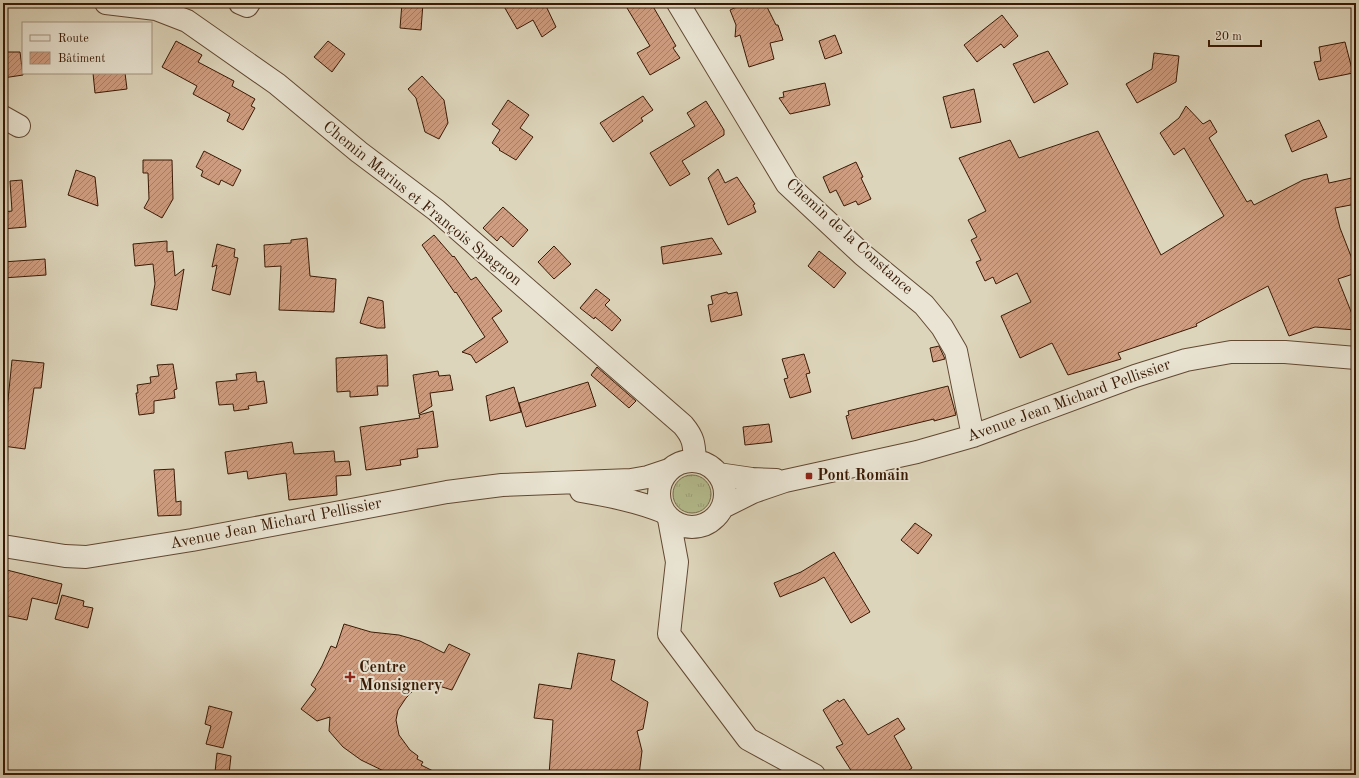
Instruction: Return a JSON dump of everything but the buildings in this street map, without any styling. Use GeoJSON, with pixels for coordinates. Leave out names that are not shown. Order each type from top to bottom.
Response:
{"type":"FeatureCollection","features":[{"type":"Feature","properties":{"kind":"street","name":"Chemin Marius et François Spagnon"},"geometry":{"type":"LineString","coordinates":[[106,3],[156,9],[170,8],[277,84],[359,152],[436,210],[683,425],[691,436],[695,448],[695,461]]}},
{"type":"Feature","properties":{"kind":"street"},"geometry":{"type":"LineString","coordinates":[[240,3],[246,6],[249,3]]}},
{"type":"Feature","properties":{"kind":"street","name":"Chemin de la Constance"},"geometry":{"type":"LineString","coordinates":[[678,3],[787,184],[863,255],[924,305],[942,327],[956,351],[973,436]]}},
{"type":"Feature","properties":{"kind":"street","name":"Avenue Jean Michard Pellissier"},"geometry":{"type":"LineString","coordinates":[[723,507],[754,492],[785,481],[917,452],[973,436],[1135,376],[1186,360],[1231,352],[1285,352],[1356,358]]}},
{"type":"Feature","properties":{"kind":"street"},"geometry":{"type":"LineString","coordinates":[[666,516],[676,524],[693,528],[709,523],[716,518],[723,507],[725,490],[723,481],[712,467],[695,461],[686,462],[677,464],[663,477],[659,490],[660,504],[666,516],[677,562]]}},
{"type":"Feature","properties":{"kind":"street","name":"Avenue Jean Michard Pellissier"},"geometry":{"type":"LineString","coordinates":[[3,546],[65,556],[86,557],[192,540],[447,492],[502,485],[631,480],[648,477],[669,470]]}},
{"type":"Feature","properties":{"kind":"street","name":"Avenue Jean Michard Pellissier"},"geometry":{"type":"LineString","coordinates":[[718,474],[752,479],[785,481]]}},
{"type":"Feature","properties":{"kind":"street","name":"Avenue Jean Michard Pellissier"},"geometry":{"type":"LineString","coordinates":[[549,484],[647,505],[666,516]]}},
{"type":"Feature","properties":{"kind":"street"},"geometry":{"type":"LineString","coordinates":[[693,528],[677,562],[669,634],[748,739],[814,775]]}},
{"type":"Feature","properties":{"kind":"green space"},"geometry":{"type":"Polygon","coordinates":[[[692,475],[702,478],[708,484],[711,494],[708,504],[702,510],[692,513],[682,510],[676,504],[673,494],[676,484],[682,478],[692,475]]]}},
{"type":"Feature","properties":{"kind":"place","name":"Pont Romain"},"geometry":{"type":"Point","coordinates":[809,476]}},
{"type":"Feature","properties":{"kind":"place","name":"Centre Monsignery"},"geometry":{"type":"Point","coordinates":[350,677]}}]}
